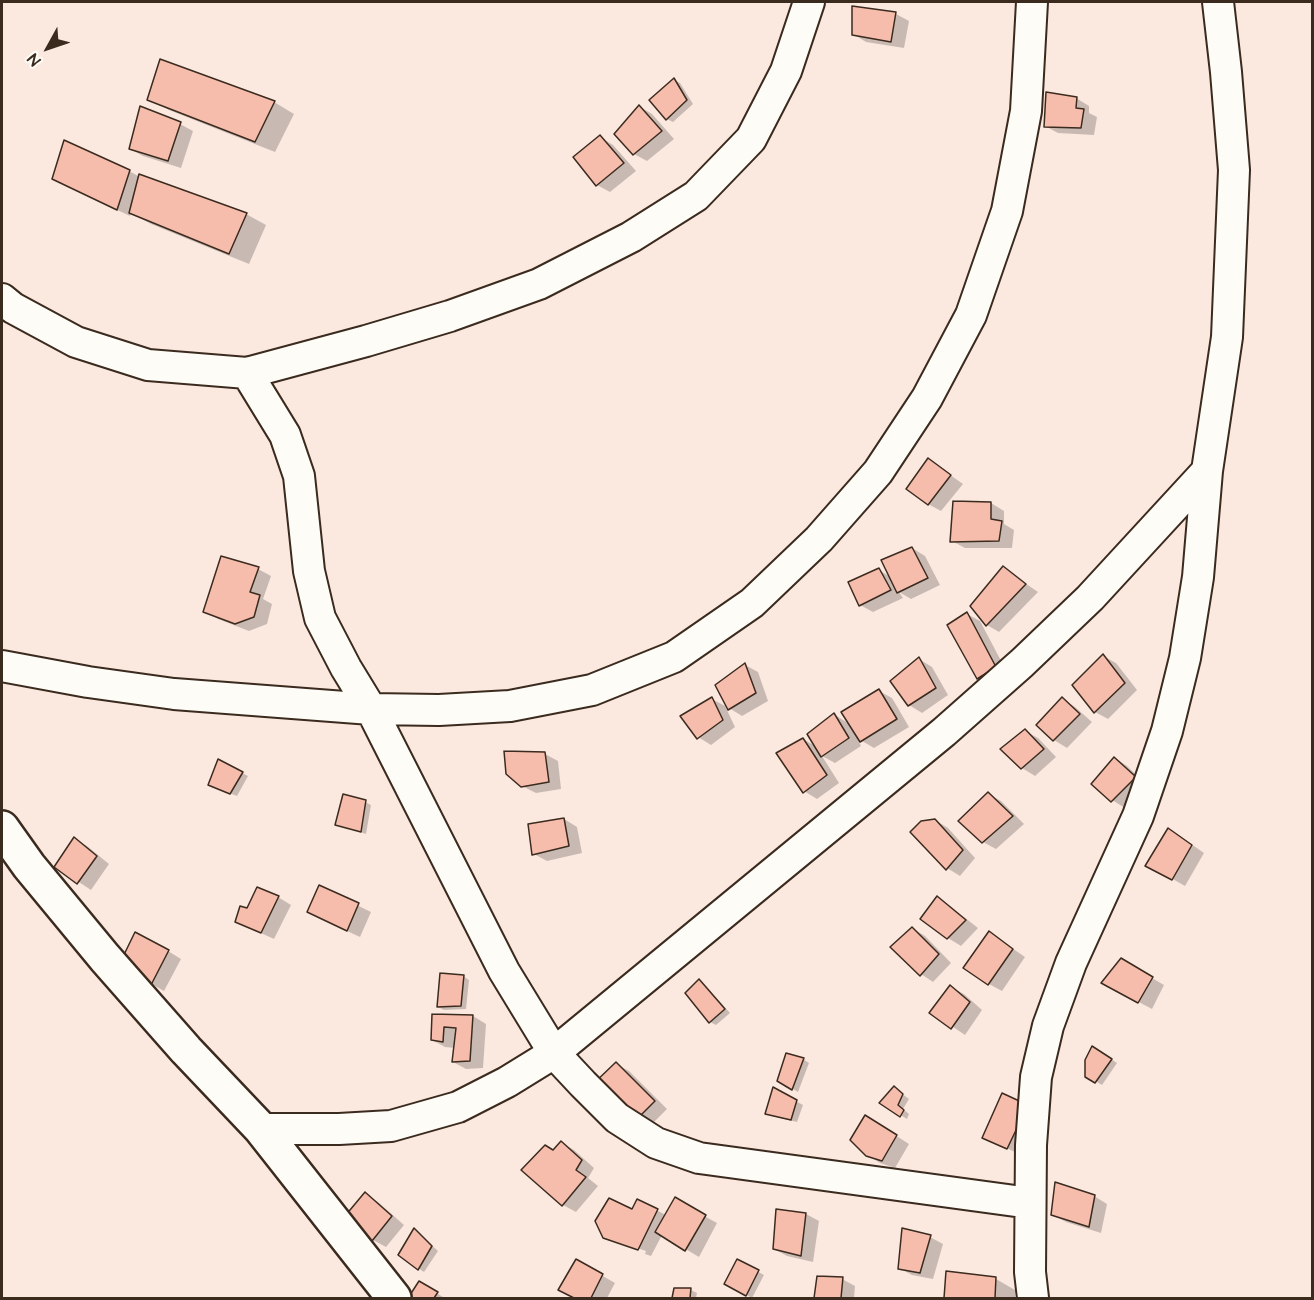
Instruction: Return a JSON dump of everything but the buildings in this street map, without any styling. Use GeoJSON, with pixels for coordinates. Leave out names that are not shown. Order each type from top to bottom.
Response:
{"type":"FeatureCollection","features":[{"type":"Feature","properties":{"kind":"street"},"geometry":{"type":"LineString","coordinates":[[2,298],[13,308],[76,342],[148,365],[247,373],[450,316],[539,284],[631,237],[696,196],[751,139],[786,71],[810,2]]}},
{"type":"Feature","properties":{"kind":"street"},"geometry":{"type":"LineString","coordinates":[[2,666],[88,682],[174,694],[371,709],[440,710],[510,706],[592,690],[674,657],[752,603],[819,539],[878,472],[927,399],[971,315],[1009,200],[1026,111],[1032,2]]}},
{"type":"Feature","properties":{"kind":"street"},"geometry":{"type":"LineString","coordinates":[[1033,1299],[1030,1272],[1030,1203],[1036,1077],[1048,1026],[1071,963],[1137,816],[1167,731],[1185,658],[1198,577],[1207,471],[1227,337],[1234,170],[1218,2]]}},
{"type":"Feature","properties":{"kind":"street"},"geometry":{"type":"LineString","coordinates":[[247,373],[285,435],[299,476],[309,571],[320,618],[371,709],[504,971],[554,1053],[617,1118],[656,1143],[699,1158],[1030,1203]]}},
{"type":"Feature","properties":{"kind":"street"},"geometry":{"type":"LineString","coordinates":[[261,1129],[391,1126],[458,1107],[507,1082],[554,1053],[944,732],[1013,671],[1090,598],[1207,471]]}},
{"type":"Feature","properties":{"kind":"street"},"geometry":{"type":"LineString","coordinates":[[2,828],[29,866],[105,958],[186,1050],[261,1129],[394,1299]]}}]}
